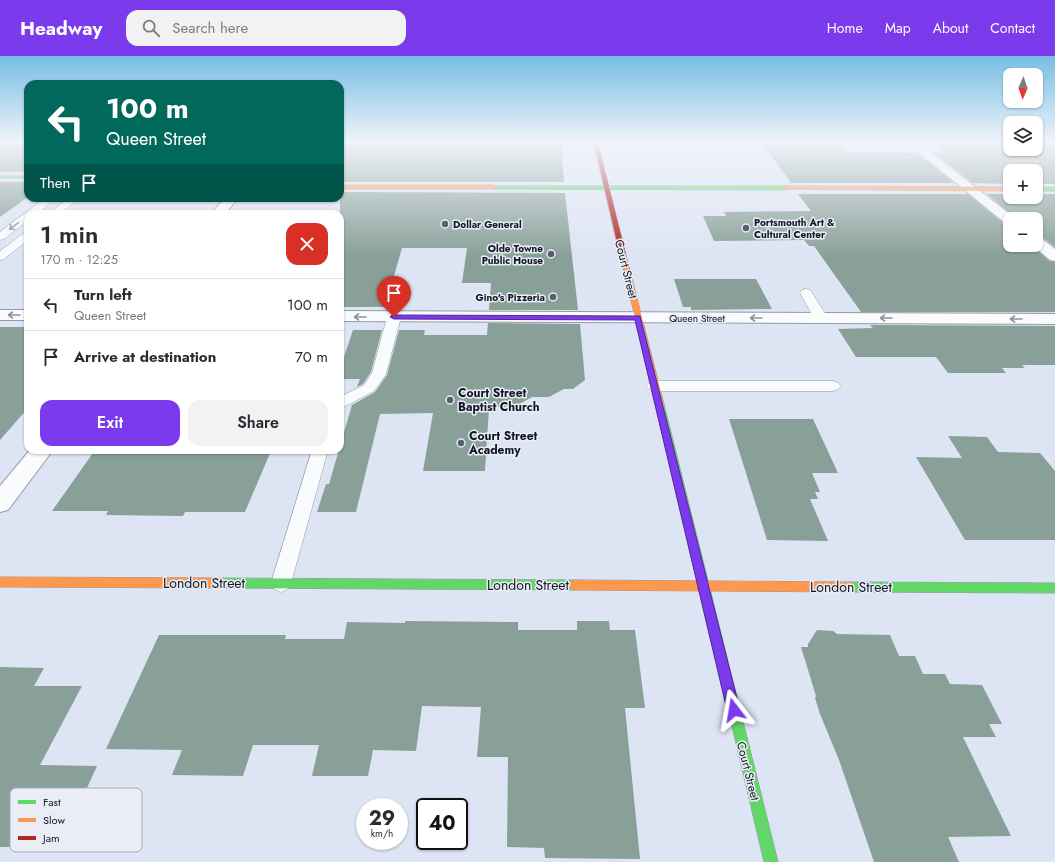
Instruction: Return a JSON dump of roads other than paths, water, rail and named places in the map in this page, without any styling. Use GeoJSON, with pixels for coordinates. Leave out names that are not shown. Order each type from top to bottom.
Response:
{"type":"FeatureCollection","features":[{"type":"Feature","properties":{"kind":"main road"},"geometry":{"type":"LineString","coordinates":[[456,181],[1003,189]]}},
{"type":"Feature","properties":{"kind":"main road","name":"Court Street"},"geometry":{"type":"LineString","coordinates":[[605,181],[771,862]]}},
{"type":"Feature","properties":{"kind":"main road"},"geometry":{"type":"LineString","coordinates":[[344,187],[905,181]]}},
{"type":"Feature","properties":{"kind":"main road"},"geometry":{"type":"LineString","coordinates":[[1043,189],[1055,189]]}},
{"type":"Feature","properties":{"kind":"main road","name":"London Street"},"geometry":{"type":"LineString","coordinates":[[0,582],[1055,588]]}},
{"type":"Feature","properties":{"kind":"street"},"geometry":{"type":"LineString","coordinates":[[960,181],[1003,214]]}},
{"type":"Feature","properties":{"kind":"street"},"geometry":{"type":"LineString","coordinates":[[224,210],[235,202]]}},
{"type":"Feature","properties":{"kind":"street"},"geometry":{"type":"LineString","coordinates":[[1043,247],[1055,257]]}},
{"type":"Feature","properties":{"kind":"street"},"geometry":{"type":"LineString","coordinates":[[0,315],[24,315]]}},
{"type":"Feature","properties":{"kind":"street","name":"Queen Street"},"geometry":{"type":"LineString","coordinates":[[344,316],[1055,319]]}},
{"type":"Feature","properties":{"kind":"street"},"geometry":{"type":"LineString","coordinates":[[0,503],[39,454]]}},
{"type":"Feature","properties":{"kind":"lane"},"geometry":{"type":"LineString","coordinates":[[35,210],[46,202]]}},
{"type":"Feature","properties":{"kind":"lane"},"geometry":{"type":"LineString","coordinates":[[59,210],[69,202]]}},
{"type":"Feature","properties":{"kind":"lane"},"geometry":{"type":"LineString","coordinates":[[0,236],[24,219]]}},
{"type":"Feature","properties":{"kind":"lane"},"geometry":{"type":"LineString","coordinates":[[2,255],[24,238]]}},
{"type":"Feature","properties":{"kind":"lane"},"geometry":{"type":"LineString","coordinates":[[806,294],[821,318]]}},
{"type":"Feature","properties":{"kind":"lane"},"geometry":{"type":"LineString","coordinates":[[344,402],[369,388],[379,374],[394,317]]}},
{"type":"Feature","properties":{"kind":"lane"},"geometry":{"type":"LineString","coordinates":[[654,386],[833,386]]}},
{"type":"Feature","properties":{"kind":"lane"},"geometry":{"type":"LineString","coordinates":[[280,583],[319,454]]}},
{"type":"Feature","properties":{"kind":"place","name":"Dollar General"},"geometry":{"type":"Point","coordinates":[445,224]}},
{"type":"Feature","properties":{"kind":"place","name":"Portsmouth Art & Cultural Center"},"geometry":{"type":"Point","coordinates":[746,228]}},
{"type":"Feature","properties":{"kind":"place","name":"Olde Towne Public House"},"geometry":{"type":"Point","coordinates":[551,254]}},
{"type":"Feature","properties":{"kind":"place","name":"Gino's Pizzeria"},"geometry":{"type":"Point","coordinates":[553,297]}},
{"type":"Feature","properties":{"kind":"place","name":"Court Street Baptist Church"},"geometry":{"type":"Point","coordinates":[450,400]}},
{"type":"Feature","properties":{"kind":"place","name":"Court Street Academy"},"geometry":{"type":"Point","coordinates":[461,443]}}]}
